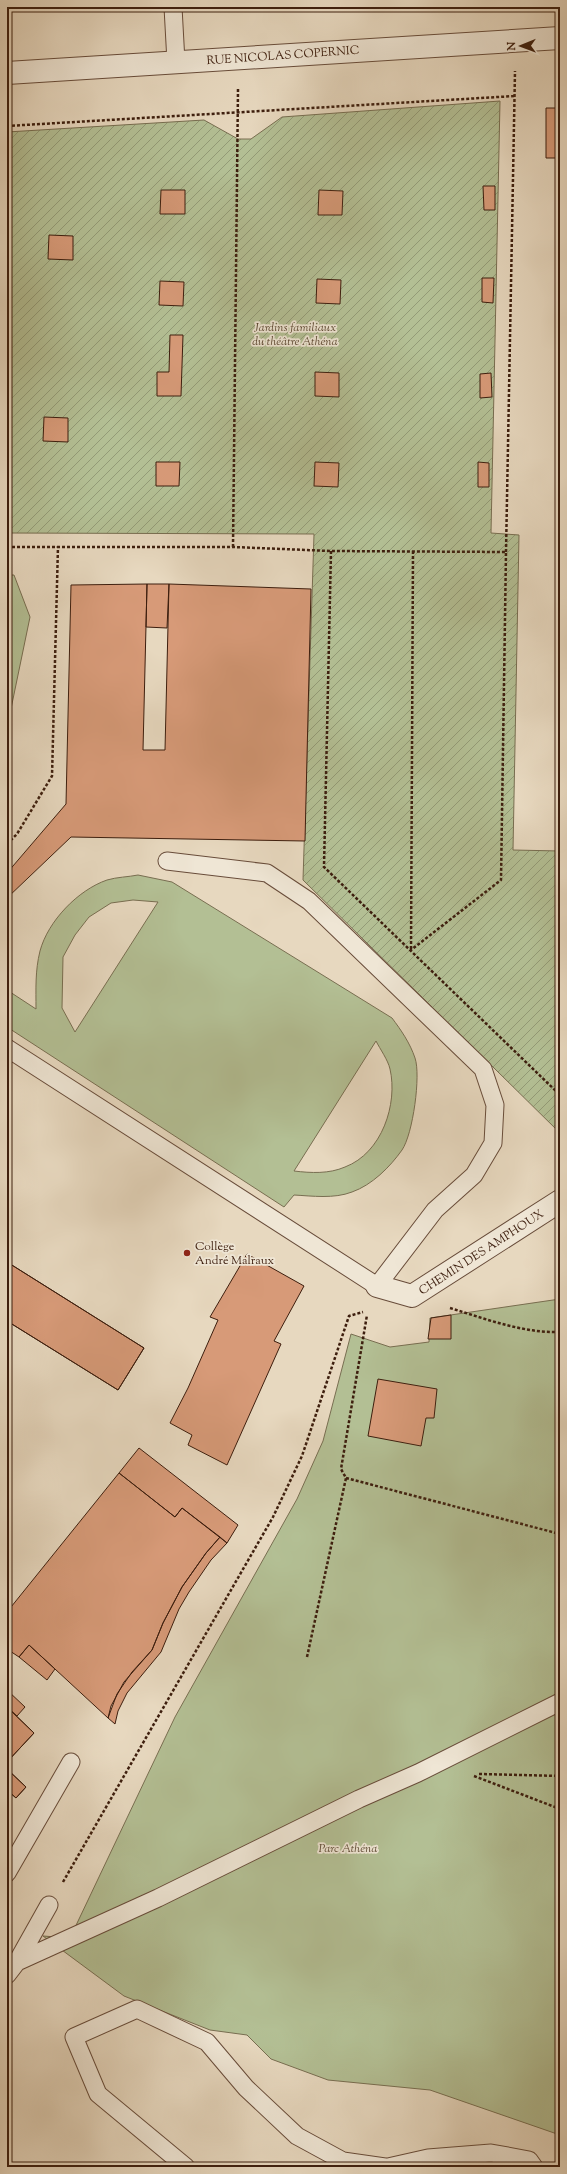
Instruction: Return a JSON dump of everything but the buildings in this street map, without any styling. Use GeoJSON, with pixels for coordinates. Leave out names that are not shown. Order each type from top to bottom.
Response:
{"type":"FeatureCollection","features":[{"type":"Feature","properties":{"kind":"street","name":"RUE NICOLAS COPERNIC"},"geometry":{"type":"LineString","coordinates":[[7,73],[560,38]]}},
{"type":"Feature","properties":{"kind":"street","name":"CHEMIN DES AMPHOUX"},"geometry":{"type":"LineString","coordinates":[[376,1286],[412,1296],[560,1201]]}},
{"type":"Feature","properties":{"kind":"lane"},"geometry":{"type":"LineString","coordinates":[[173,7],[176,62]]}},
{"type":"Feature","properties":{"kind":"lane"},"geometry":{"type":"LineString","coordinates":[[7,1048],[376,1286],[436,1210],[474,1175],[493,1142],[495,1105],[483,1069],[309,901],[273,877],[266,873],[167,861]]}},
{"type":"Feature","properties":{"kind":"lane"},"geometry":{"type":"LineString","coordinates":[[12,1969],[360,1799],[418,1773],[560,1702]]}},
{"type":"Feature","properties":{"kind":"lane"},"geometry":{"type":"LineString","coordinates":[[7,1873],[70,1762]]}},
{"type":"Feature","properties":{"kind":"lane"},"geometry":{"type":"LineString","coordinates":[[12,1969],[49,1905]]}},
{"type":"Feature","properties":{"kind":"lane"},"geometry":{"type":"LineString","coordinates":[[186,2167],[98,2094],[74,2037],[138,2009],[207,2042],[246,2088],[297,2136],[343,2161],[386,2167],[428,2158],[491,2153],[530,2160],[534,2167]]}},
{"type":"Feature","properties":{"kind":"path"},"geometry":{"type":"LineString","coordinates":[[411,950],[501,880],[516,41]]}},
{"type":"Feature","properties":{"kind":"path"},"geometry":{"type":"LineString","coordinates":[[233,547],[237,111],[239,58]]}},
{"type":"Feature","properties":{"kind":"path"},"geometry":{"type":"LineString","coordinates":[[7,126],[237,111],[515,96]]}},
{"type":"Feature","properties":{"kind":"path"},"geometry":{"type":"LineString","coordinates":[[7,844],[16,834],[52,776],[58,546]]}},
{"type":"Feature","properties":{"kind":"path"},"geometry":{"type":"LineString","coordinates":[[7,547],[233,547],[331,551],[506,552]]}},
{"type":"Feature","properties":{"kind":"path"},"geometry":{"type":"LineString","coordinates":[[331,551],[324,866],[560,1095]]}},
{"type":"Feature","properties":{"kind":"path"},"geometry":{"type":"LineString","coordinates":[[411,950],[413,551]]}},
{"type":"Feature","properties":{"kind":"path"},"geometry":{"type":"LineString","coordinates":[[412,1296],[507,1326],[540,1333],[560,1332]]}},
{"type":"Feature","properties":{"kind":"path"},"geometry":{"type":"LineString","coordinates":[[49,1905],[273,1517],[302,1456],[349,1316],[368,1310],[341,1469],[346,1478],[307,1657]]}},
{"type":"Feature","properties":{"kind":"path"},"geometry":{"type":"LineString","coordinates":[[346,1478],[560,1534]]}},
{"type":"Feature","properties":{"kind":"path"},"geometry":{"type":"LineString","coordinates":[[560,1776],[470,1774],[560,1809]]}},
{"type":"Feature","properties":{"kind":"green space","name":"Jardins familiaux du théâtre Athéna"},"geometry":{"type":"Polygon","coordinates":[[[500,101],[491,533],[519,535],[513,850],[560,851],[560,1133],[303,880],[314,534],[7,533],[7,132],[204,120],[238,139],[251,139],[282,117],[500,101]]]}},
{"type":"Feature","properties":{"kind":"green space"},"geometry":{"type":"Polygon","coordinates":[[[7,575],[14,575],[30,617],[7,728],[7,575]]]}},
{"type":"Feature","properties":{"kind":"green space"},"geometry":{"type":"Polygon","coordinates":[[[138,875],[172,882],[392,1018],[411,1047],[417,1066],[413,1118],[410,1131],[402,1150],[386,1169],[367,1185],[352,1192],[338,1196],[294,1195],[284,1207],[7,1027],[7,990],[36,1009],[38,958],[44,940],[57,918],[75,899],[96,885],[111,879],[138,875]],[[133,900],[111,903],[89,917],[75,935],[63,957],[62,1008],[75,1032],[158,902],[133,900]],[[376,1041],[294,1171],[333,1171],[345,1167],[358,1160],[369,1151],[378,1139],[389,1112],[392,1097],[392,1083],[390,1069],[386,1058],[376,1041]]]}},
{"type":"Feature","properties":{"kind":"green space","name":"Parc Athéna"},"geometry":{"type":"Polygon","coordinates":[[[560,1299],[560,2135],[430,2090],[328,2080],[271,2059],[247,2035],[210,2030],[124,1996],[43,1936],[70,1938],[175,1717],[297,1499],[323,1441],[351,1334],[390,1347],[429,1342],[430,1318],[560,1299]]]}},
{"type":"Feature","properties":{"kind":"place","name":"Collège André Malraux"},"geometry":{"type":"Point","coordinates":[187,1253]}}]}
